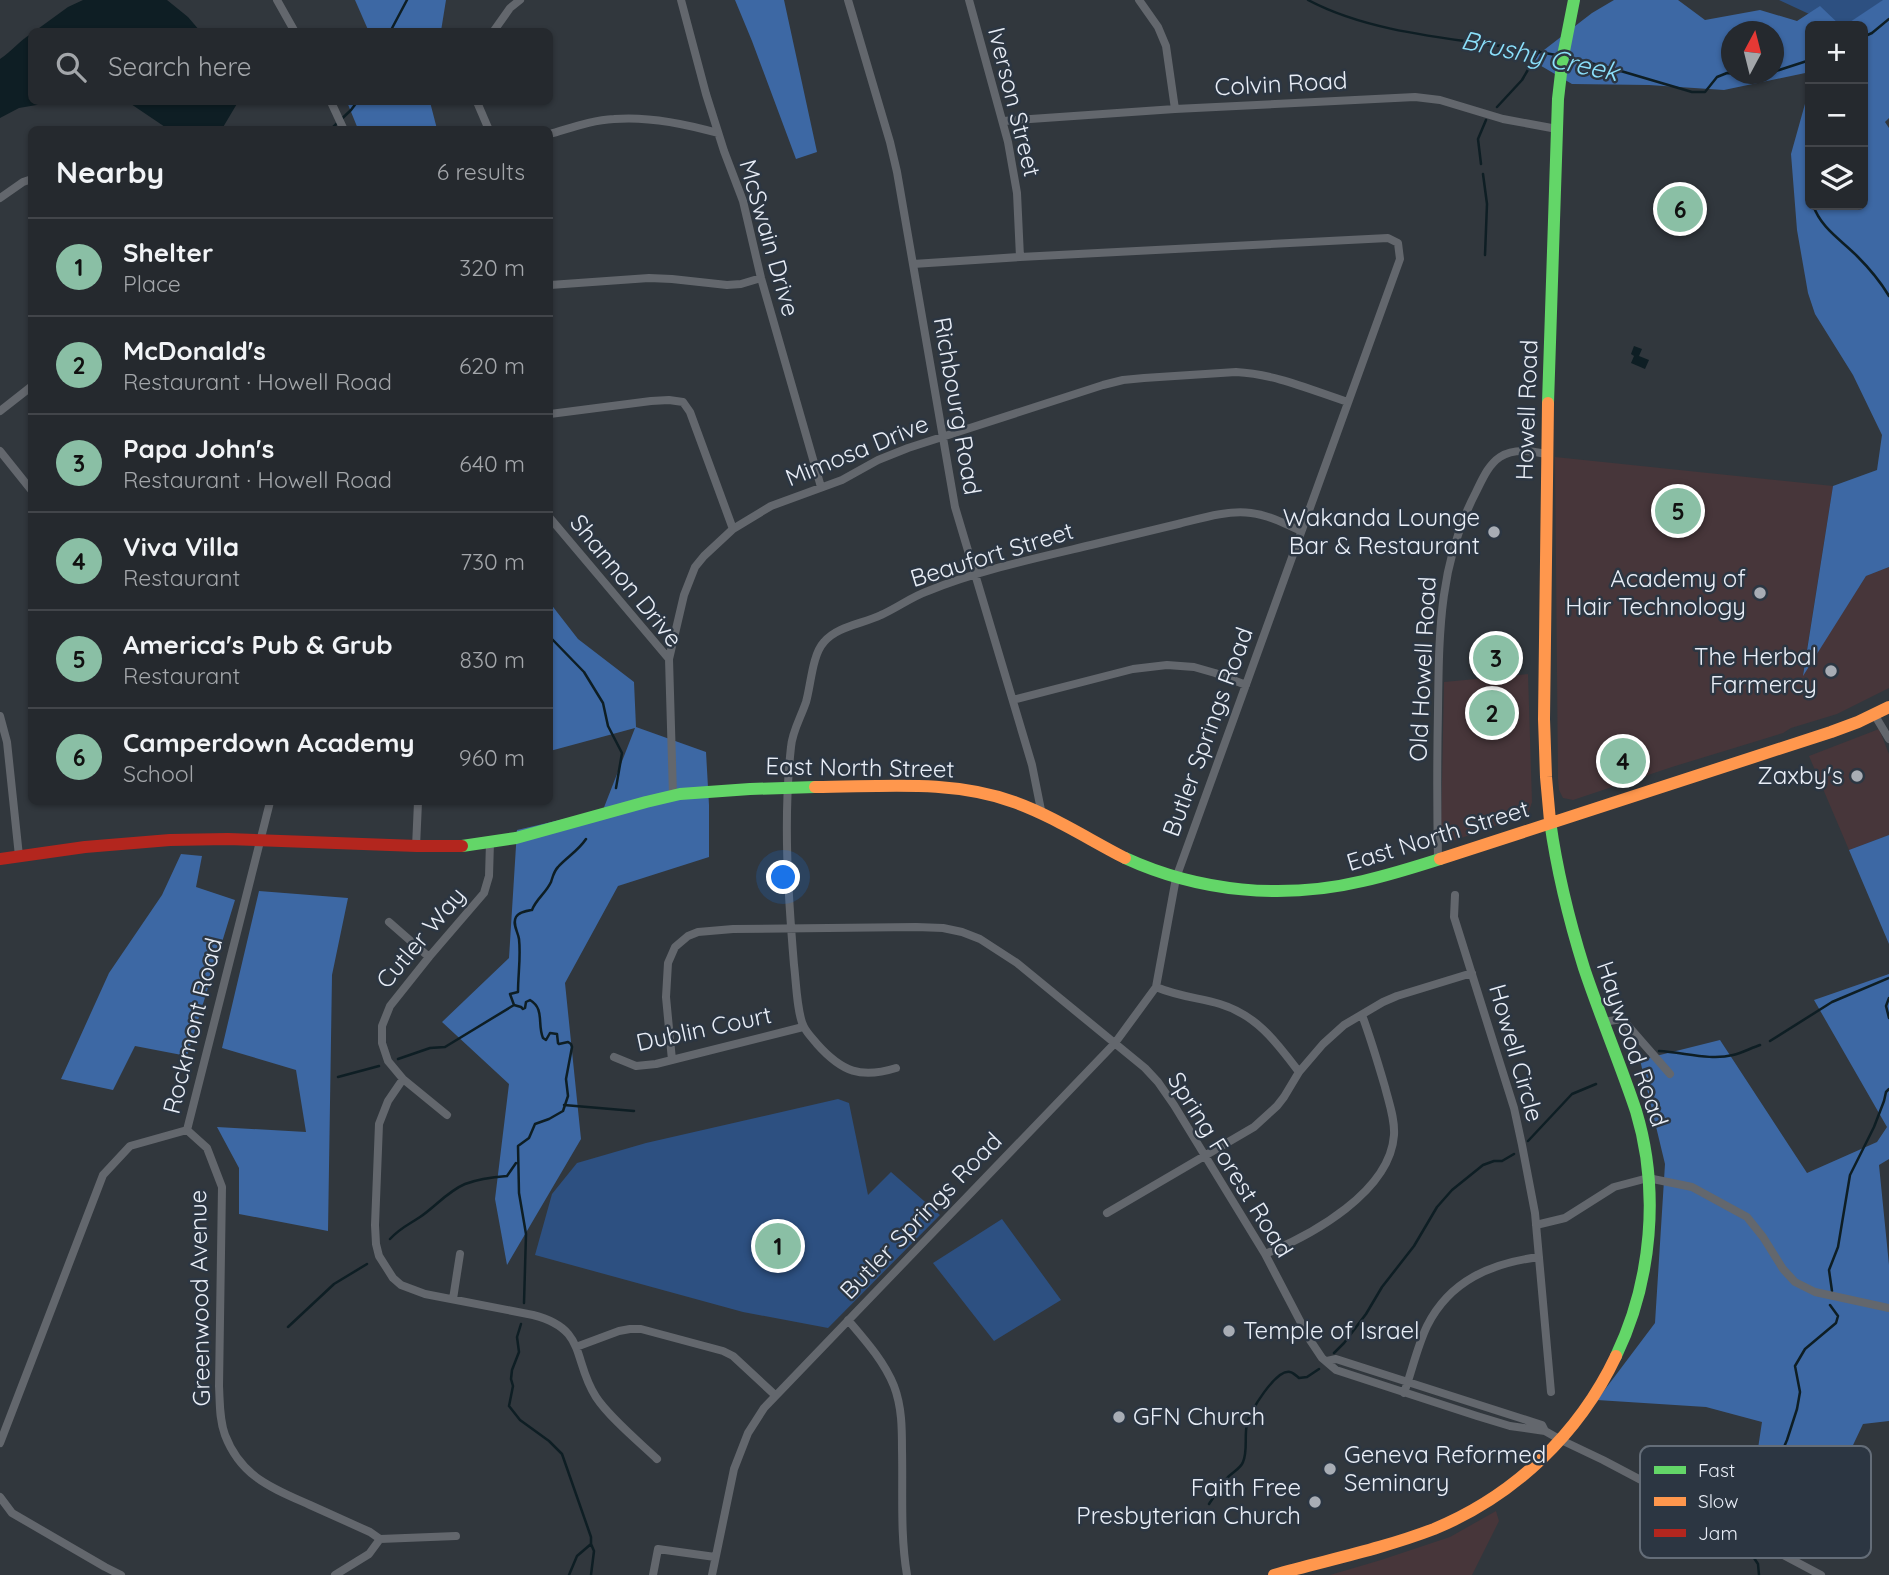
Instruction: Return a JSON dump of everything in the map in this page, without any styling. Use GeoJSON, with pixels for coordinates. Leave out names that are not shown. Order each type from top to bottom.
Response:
{"type":"FeatureCollection","features":[{"type":"Feature","properties":{"kind":"main road","name":"Howell Road"},"geometry":{"type":"LineString","coordinates":[[1551,823],[1545,728],[1546,454],[1560,80],[1574,0]]}},
{"type":"Feature","properties":{"kind":"main road","name":"East North Street"},"geometry":{"type":"LineString","coordinates":[[0,859],[88,846],[202,838],[416,847],[464,846],[530,834],[673,795],[734,789],[915,786],[979,793],[1011,802],[1131,860],[1176,878],[1244,890],[1307,891],[1368,882],[1835,731],[1889,707]]}},
{"type":"Feature","properties":{"kind":"main road","name":"Haywood Road"},"geometry":{"type":"LineString","coordinates":[[1274,1575],[1410,1537],[1458,1518],[1501,1494],[1538,1465],[1579,1420],[1617,1356],[1630,1325],[1639,1296],[1648,1246],[1648,1178],[1642,1134],[1576,946],[1563,898],[1551,823]]}},
{"type":"Feature","properties":{"kind":"street"},"geometry":{"type":"LineString","coordinates":[[276,0],[293,28]]}},
{"type":"Feature","properties":{"kind":"street"},"geometry":{"type":"LineString","coordinates":[[496,28],[510,8],[520,0]]}},
{"type":"Feature","properties":{"kind":"street","name":"McSwain Drive"},"geometry":{"type":"LineString","coordinates":[[681,0],[719,133],[743,201],[761,278],[821,487]]}},
{"type":"Feature","properties":{"kind":"street","name":"Richbourg Road"},"geometry":{"type":"LineString","coordinates":[[848,0],[897,172],[956,507],[1032,765],[1041,815]]}},
{"type":"Feature","properties":{"kind":"street","name":"Iverson Street"},"geometry":{"type":"LineString","coordinates":[[969,0],[1003,121],[1017,193],[1020,257]]}},
{"type":"Feature","properties":{"kind":"street"},"geometry":{"type":"LineString","coordinates":[[1139,0],[1158,27],[1166,46],[1175,109]]}},
{"type":"Feature","properties":{"kind":"street","name":"Colvin Road"},"geometry":{"type":"LineString","coordinates":[[1003,121],[1415,97],[1440,100],[1503,120],[1557,129]]}},
{"type":"Feature","properties":{"kind":"street"},"geometry":{"type":"LineString","coordinates":[[332,105],[343,126]]}},
{"type":"Feature","properties":{"kind":"street"},"geometry":{"type":"LineString","coordinates":[[478,105],[487,126]]}},
{"type":"Feature","properties":{"kind":"street"},"geometry":{"type":"LineString","coordinates":[[553,133],[593,122],[622,118],[652,120],[719,133]]}},
{"type":"Feature","properties":{"kind":"street"},"geometry":{"type":"LineString","coordinates":[[0,198],[28,180]]}},
{"type":"Feature","properties":{"kind":"street","name":"Butler Springs Road"},"geometry":{"type":"LineString","coordinates":[[712,1575],[734,1469],[740,1450],[764,1408],[1115,1043],[1156,987],[1176,878],[1401,259],[1398,243],[1388,238],[913,264]]}},
{"type":"Feature","properties":{"kind":"street"},"geometry":{"type":"LineString","coordinates":[[553,285],[649,278],[727,285],[761,278]]}},
{"type":"Feature","properties":{"kind":"street","name":"Mimosa Drive"},"geometry":{"type":"LineString","coordinates":[[669,659],[689,578],[704,556],[733,529],[771,506],[842,480],[895,452],[1123,380],[1253,373],[1277,378],[1348,402]]}},
{"type":"Feature","properties":{"kind":"street"},"geometry":{"type":"LineString","coordinates":[[0,411],[28,389]]}},
{"type":"Feature","properties":{"kind":"street"},"geometry":{"type":"LineString","coordinates":[[553,414],[651,401],[684,402],[733,529]]}},
{"type":"Feature","properties":{"kind":"street","name":"Old Howell Road"},"geometry":{"type":"LineString","coordinates":[[1438,859],[1438,652],[1444,583],[1449,560],[1470,502],[1497,460],[1524,450],[1546,454]]}},
{"type":"Feature","properties":{"kind":"street"},"geometry":{"type":"LineString","coordinates":[[0,451],[28,486]]}},
{"type":"Feature","properties":{"kind":"street","name":"Beaufort Street"},"geometry":{"type":"LineString","coordinates":[[803,1027],[791,929],[788,857],[791,745],[817,654],[824,641],[835,632],[881,615],[924,592],[1058,552],[1228,513],[1264,516],[1301,531]]}},
{"type":"Feature","properties":{"kind":"street","name":"Shannon Drive"},"geometry":{"type":"LineString","coordinates":[[553,522],[669,659],[673,795]]}},
{"type":"Feature","properties":{"kind":"street"},"geometry":{"type":"LineString","coordinates":[[1013,700],[1133,669],[1167,664],[1194,667],[1246,685]]}},
{"type":"Feature","properties":{"kind":"street"},"geometry":{"type":"LineString","coordinates":[[1874,714],[1889,739]]}},
{"type":"Feature","properties":{"kind":"street"},"geometry":{"type":"LineString","coordinates":[[0,716],[7,742],[19,856]]}},
{"type":"Feature","properties":{"kind":"street","name":"Rockmont Road"},"geometry":{"type":"LineString","coordinates":[[0,1443],[103,1175],[130,1146],[187,1130],[269,805]]}},
{"type":"Feature","properties":{"kind":"street"},"geometry":{"type":"LineString","coordinates":[[416,847],[418,805]]}},
{"type":"Feature","properties":{"kind":"street","name":"Cutler Way"},"geometry":{"type":"LineString","coordinates":[[447,1115],[403,1079],[388,1061],[382,1043],[382,1026],[390,1006],[484,892],[489,876],[491,842]]}},
{"type":"Feature","properties":{"kind":"street","name":"Howell Circle"},"geometry":{"type":"LineString","coordinates":[[1455,895],[1454,917],[1514,1108],[1536,1225],[1551,1392]]}},
{"type":"Feature","properties":{"kind":"street"},"geometry":{"type":"LineString","coordinates":[[389,922],[429,957]]}},
{"type":"Feature","properties":{"kind":"street","name":"Spring Forest Road"},"geometry":{"type":"LineString","coordinates":[[672,1060],[667,1014],[668,963],[675,947],[688,936],[698,932],[733,929],[916,927],[952,929],[971,935],[1017,963],[1145,1068],[1158,1082],[1265,1254],[1310,1340],[1322,1358],[1336,1370],[1510,1426],[1545,1431],[1561,1440]]}},
{"type":"Feature","properties":{"kind":"street"},"geometry":{"type":"LineString","coordinates":[[1107,1213],[1242,1134],[1262,1119],[1284,1097],[1299,1072],[1334,1032],[1397,996],[1472,973]]}},
{"type":"Feature","properties":{"kind":"street"},"geometry":{"type":"LineString","coordinates":[[1156,987],[1168,993],[1221,1004],[1245,1015],[1266,1031],[1299,1072]]}},
{"type":"Feature","properties":{"kind":"street"},"geometry":{"type":"LineString","coordinates":[[1265,1254],[1306,1234],[1347,1206],[1378,1177],[1389,1156],[1394,1137],[1392,1118],[1362,1015]]}},
{"type":"Feature","properties":{"kind":"street"},"geometry":{"type":"LineString","coordinates":[[1603,1022],[1622,1019],[1670,1074]]}},
{"type":"Feature","properties":{"kind":"street"},"geometry":{"type":"LineString","coordinates":[[803,1027],[836,1062],[855,1072],[873,1074],[896,1068]]}},
{"type":"Feature","properties":{"kind":"street","name":"Dublin Court"},"geometry":{"type":"LineString","coordinates":[[614,1057],[636,1066],[656,1065],[803,1027]]}},
{"type":"Feature","properties":{"kind":"street"},"geometry":{"type":"LineString","coordinates":[[403,1079],[388,1101],[379,1124],[374,1225],[376,1244],[385,1268],[401,1285],[425,1294],[545,1318],[563,1328],[576,1347],[596,1396],[657,1459]]}},
{"type":"Feature","properties":{"kind":"street","name":"Greenwood Avenue"},"geometry":{"type":"LineString","coordinates":[[187,1130],[207,1148],[222,1187],[219,1386],[221,1419],[232,1450],[252,1475],[272,1489],[370,1532],[380,1539]]}},
{"type":"Feature","properties":{"kind":"street"},"geometry":{"type":"LineString","coordinates":[[1536,1225],[1565,1218],[1614,1187],[1648,1178],[1692,1187],[1747,1217],[1795,1282],[1815,1292],[1889,1308]]}},
{"type":"Feature","properties":{"kind":"street"},"geometry":{"type":"LineString","coordinates":[[453,1299],[460,1254]]}},
{"type":"Feature","properties":{"kind":"street"},"geometry":{"type":"LineString","coordinates":[[1404,1393],[1427,1326],[1452,1293],[1471,1278],[1494,1266],[1539,1256]]}},
{"type":"Feature","properties":{"kind":"street"},"geometry":{"type":"LineString","coordinates":[[848,1320],[887,1371],[899,1405],[907,1575]]}},
{"type":"Feature","properties":{"kind":"street"},"geometry":{"type":"LineString","coordinates":[[576,1347],[619,1331],[630,1329],[652,1332],[733,1356],[775,1395]]}},
{"type":"Feature","properties":{"kind":"street","name":"Spring Forest Road"},"geometry":{"type":"LineString","coordinates":[[1327,1361],[1336,1359],[1408,1381],[1542,1425],[1545,1431]]}},
{"type":"Feature","properties":{"kind":"street"},"geometry":{"type":"LineString","coordinates":[[1561,1440],[1640,1480]]}},
{"type":"Feature","properties":{"kind":"street"},"geometry":{"type":"LineString","coordinates":[[0,1497],[12,1513],[121,1575]]}},
{"type":"Feature","properties":{"kind":"street"},"geometry":{"type":"LineString","coordinates":[[335,1575],[369,1553],[380,1539],[456,1536]]}},
{"type":"Feature","properties":{"kind":"street"},"geometry":{"type":"LineString","coordinates":[[653,1575],[658,1549],[715,1557]]}},
{"type":"Feature","properties":{"kind":"street"},"geometry":{"type":"LineString","coordinates":[[1789,1558],[1821,1575]]}},
{"type":"Feature","properties":{"kind":"shaded area"},"geometry":{"type":"Polygon","coordinates":[[[83,0],[167,0],[197,28],[39,28],[68,7],[83,0]]]}},
{"type":"Feature","properties":{"kind":"shaded area"},"geometry":{"type":"Polygon","coordinates":[[[355,0],[446,0],[441,28],[367,28],[355,0]]]}},
{"type":"Feature","properties":{"kind":"shaded area"},"geometry":{"type":"Polygon","coordinates":[[[735,0],[784,0],[817,152],[796,159],[735,0]]]}},
{"type":"Feature","properties":{"kind":"shaded area"},"geometry":{"type":"Polygon","coordinates":[[[1614,0],[1678,0],[1705,20],[1760,10],[1797,21],[1820,6],[1836,21],[1805,21],[1805,73],[1784,77],[1784,21],[1721,21],[1721,84],[1753,84],[1724,90],[1572,84],[1531,60],[1592,13],[1614,0]]]}},
{"type":"Feature","properties":{"kind":"shaded area"},"geometry":{"type":"Polygon","coordinates":[[[1779,0],[1889,0],[1868,21],[1824,21],[1779,0]]]}},
{"type":"Feature","properties":{"kind":"shaded area"},"geometry":{"type":"Polygon","coordinates":[[[1883,0],[1889,0],[1889,118],[1885,122],[1889,128],[1889,567],[1866,576],[1803,676],[1833,486],[1877,470],[1882,435],[1853,375],[1815,314],[1808,293],[1797,230],[1791,154],[1805,104],[1805,210],[1868,210],[1868,21],[1852,21],[1883,0]]]}},
{"type":"Feature","properties":{"kind":"shaded area"},"geometry":{"type":"Polygon","coordinates":[[[28,36],[28,105],[36,105],[19,108],[0,118],[0,59],[28,36]]]}},
{"type":"Feature","properties":{"kind":"shaded area"},"geometry":{"type":"Polygon","coordinates":[[[132,105],[236,105],[224,126],[164,126],[132,105]]]}},
{"type":"Feature","properties":{"kind":"shaded area"},"geometry":{"type":"Polygon","coordinates":[[[348,105],[431,105],[436,126],[357,126],[348,105]]]}},
{"type":"Feature","properties":{"kind":"shaded area"},"geometry":{"type":"Polygon","coordinates":[[[1634,346],[1642,349],[1639,356],[1649,360],[1645,369],[1631,363],[1634,346]]]}},
{"type":"Feature","properties":{"kind":"shaded area"},"geometry":{"type":"Polygon","coordinates":[[[1555,457],[1833,486],[1803,674],[1866,576],[1889,567],[1889,688],[1837,714],[1783,733],[1573,800],[1563,798],[1558,779],[1555,457]]]}},
{"type":"Feature","properties":{"kind":"shaded area"},"geometry":{"type":"Polygon","coordinates":[[[553,607],[578,639],[634,682],[636,727],[706,752],[709,857],[618,886],[565,983],[581,1139],[507,1265],[495,1199],[509,1084],[442,1022],[509,958],[517,830],[603,810],[635,728],[553,750],[553,607]]]}},
{"type":"Feature","properties":{"kind":"shaded area"},"geometry":{"type":"Polygon","coordinates":[[[1528,674],[1532,802],[1528,814],[1453,841],[1441,831],[1444,682],[1528,674]]]}},
{"type":"Feature","properties":{"kind":"shaded area"},"geometry":{"type":"Polygon","coordinates":[[[1879,729],[1889,754],[1889,835],[1849,850],[1809,756],[1879,729]]]}},
{"type":"Feature","properties":{"kind":"shaded area"},"geometry":{"type":"Polygon","coordinates":[[[1889,835],[1889,944],[1849,850],[1889,835]]]}},
{"type":"Feature","properties":{"kind":"shaded area"},"geometry":{"type":"Polygon","coordinates":[[[181,854],[202,856],[196,887],[235,900],[187,1056],[135,1046],[113,1090],[61,1079],[109,973],[162,895],[181,854]]]}},
{"type":"Feature","properties":{"kind":"shaded area"},"geometry":{"type":"Polygon","coordinates":[[[259,891],[348,898],[332,975],[328,1231],[239,1214],[239,1168],[217,1127],[306,1132],[296,1070],[222,1048],[259,891]]]}},
{"type":"Feature","properties":{"kind":"shaded area"},"geometry":{"type":"Polygon","coordinates":[[[1889,974],[1889,1159],[1879,1165],[1889,1265],[1889,1421],[1863,1424],[1853,1446],[1758,1446],[1762,1422],[1706,1407],[1597,1400],[1655,1323],[1665,1164],[1640,1060],[1720,1040],[1807,1173],[1877,1142],[1887,1127],[1814,1000],[1889,974]]]}},
{"type":"Feature","properties":{"kind":"shaded area"},"geometry":{"type":"Polygon","coordinates":[[[838,1099],[849,1103],[868,1195],[891,1172],[940,1215],[828,1328],[743,1312],[535,1255],[552,1194],[577,1163],[646,1143],[838,1099]]]}},
{"type":"Feature","properties":{"kind":"shaded area"},"geometry":{"type":"Polygon","coordinates":[[[1002,1219],[1061,1300],[994,1341],[933,1263],[1002,1219]]]}},
{"type":"Feature","properties":{"kind":"shaded area"},"geometry":{"type":"Polygon","coordinates":[[[1496,1511],[1499,1521],[1472,1575],[1330,1575],[1450,1537],[1496,1511]]]}},
{"type":"Feature","properties":{"kind":"waterway"},"geometry":{"type":"LineString","coordinates":[[392,28],[407,0]]}},
{"type":"Feature","properties":{"kind":"waterway","name":"Brushy Creek"},"geometry":{"type":"LineString","coordinates":[[1308,0],[1367,23],[1561,56]]}},
{"type":"Feature","properties":{"kind":"waterway","name":"Brushy Creek"},"geometry":{"type":"LineString","coordinates":[[1868,35],[1889,19]]}},
{"type":"Feature","properties":{"kind":"waterway"},"geometry":{"type":"LineString","coordinates":[[1497,107],[1522,80],[1539,51]]}},
{"type":"Feature","properties":{"kind":"waterway","name":"Brushy Creek"},"geometry":{"type":"LineString","coordinates":[[1567,57],[1692,92],[1705,92],[1721,75]]}},
{"type":"Feature","properties":{"kind":"waterway","name":"Brushy Creek"},"geometry":{"type":"LineString","coordinates":[[1784,68],[1805,62]]}},
{"type":"Feature","properties":{"kind":"waterway"},"geometry":{"type":"LineString","coordinates":[[334,126],[355,105]]}},
{"type":"Feature","properties":{"kind":"waterway"},"geometry":{"type":"LineString","coordinates":[[1481,164],[1478,139],[1486,120]]}},
{"type":"Feature","properties":{"kind":"waterway"},"geometry":{"type":"LineString","coordinates":[[1483,174],[1487,204],[1485,255]]}},
{"type":"Feature","properties":{"kind":"waterway"},"geometry":{"type":"LineString","coordinates":[[1815,210],[1826,227],[1866,265],[1889,296]]}},
{"type":"Feature","properties":{"kind":"waterway"},"geometry":{"type":"LineString","coordinates":[[553,640],[584,672],[603,703],[608,726],[622,753],[616,788]]}},
{"type":"Feature","properties":{"kind":"waterway"},"geometry":{"type":"LineString","coordinates":[[524,1303],[526,1234],[519,1193],[518,1146],[529,1138],[535,1124],[563,1111],[568,1096],[566,1079],[572,1047],[568,1042],[559,1044],[557,1034],[550,1033],[546,1040],[543,1038],[538,1008],[530,1000],[523,1009],[514,1005],[510,994],[518,992],[520,952],[515,920],[517,915],[532,910],[557,869],[586,839]]}},
{"type":"Feature","properties":{"kind":"waterway"},"geometry":{"type":"LineString","coordinates":[[1770,1041],[1832,1002],[1889,978]]}},
{"type":"Feature","properties":{"kind":"waterway"},"geometry":{"type":"LineString","coordinates":[[1889,998],[1886,1006],[1889,1018]]}},
{"type":"Feature","properties":{"kind":"waterway"},"geometry":{"type":"LineString","coordinates":[[398,1059],[430,1048],[445,1047],[514,1005]]}},
{"type":"Feature","properties":{"kind":"waterway"},"geometry":{"type":"LineString","coordinates":[[1659,1051],[1724,1057],[1760,1045]]}},
{"type":"Feature","properties":{"kind":"waterway"},"geometry":{"type":"LineString","coordinates":[[338,1077],[379,1066]]}},
{"type":"Feature","properties":{"kind":"waterway"},"geometry":{"type":"LineString","coordinates":[[1528,1141],[1572,1094],[1596,1084]]}},
{"type":"Feature","properties":{"kind":"waterway"},"geometry":{"type":"LineString","coordinates":[[1832,1291],[1829,1270],[1838,1247],[1850,1175],[1889,1089]]}},
{"type":"Feature","properties":{"kind":"waterway"},"geometry":{"type":"LineString","coordinates":[[564,1105],[634,1111]]}},
{"type":"Feature","properties":{"kind":"waterway"},"geometry":{"type":"LineString","coordinates":[[1334,1353],[1366,1314],[1382,1287],[1414,1246],[1437,1207],[1452,1190],[1483,1165],[1502,1161],[1514,1154]]}},
{"type":"Feature","properties":{"kind":"waterway"},"geometry":{"type":"LineString","coordinates":[[390,1239],[459,1187],[470,1182],[507,1176],[516,1163]]}},
{"type":"Feature","properties":{"kind":"waterway"},"geometry":{"type":"LineString","coordinates":[[288,1327],[334,1284],[367,1264]]}},
{"type":"Feature","properties":{"kind":"waterway"},"geometry":{"type":"LineString","coordinates":[[1784,1446],[1800,1392],[1795,1366],[1805,1349],[1836,1323],[1838,1316],[1830,1305]]}},
{"type":"Feature","properties":{"kind":"waterway"},"geometry":{"type":"LineString","coordinates":[[521,1324],[517,1337],[519,1352],[512,1370],[513,1386],[509,1406],[520,1420],[562,1454],[591,1537],[591,1544],[577,1556],[569,1575]]}},
{"type":"Feature","properties":{"kind":"waterway"},"geometry":{"type":"LineString","coordinates":[[1209,1504],[1228,1477],[1242,1464],[1249,1418],[1271,1384],[1284,1373],[1291,1372],[1299,1378],[1307,1377],[1319,1369]]}},
{"type":"Feature","properties":{"kind":"waterway"},"geometry":{"type":"LineString","coordinates":[[591,1544],[594,1551],[591,1575]]}},
{"type":"Feature","properties":{"kind":"waterway"},"geometry":{"type":"LineString","coordinates":[[1754,1558],[1758,1564],[1759,1575]]}},
{"type":"Feature","properties":{"kind":"traffic: fast"},"geometry":{"type":"LineString","coordinates":[[1548,403],[1558,99],[1574,0]]}},
{"type":"Feature","properties":{"kind":"traffic: fast"},"geometry":{"type":"LineString","coordinates":[[462,846],[516,838],[680,794],[815,787]]}},
{"type":"Feature","properties":{"kind":"traffic: fast"},"geometry":{"type":"LineString","coordinates":[[1550,821],[1573,932],[1636,1111],[1648,1172],[1650,1203],[1644,1266],[1638,1297],[1616,1356]]}},
{"type":"Feature","properties":{"kind":"traffic: fast"},"geometry":{"type":"LineString","coordinates":[[1125,858],[1182,879],[1272,891],[1333,887],[1440,859]]}},
{"type":"Feature","properties":{"kind":"traffic: slow"},"geometry":{"type":"LineString","coordinates":[[1548,403],[1544,719],[1550,821]]}},
{"type":"Feature","properties":{"kind":"traffic: slow"},"geometry":{"type":"LineString","coordinates":[[1440,859],[1831,732],[1889,707]]}},
{"type":"Feature","properties":{"kind":"traffic: slow"},"geometry":{"type":"LineString","coordinates":[[815,787],[941,787],[990,795],[1043,814],[1125,858]]}},
{"type":"Feature","properties":{"kind":"traffic: slow"},"geometry":{"type":"LineString","coordinates":[[1274,1575],[1434,1529],[1491,1499],[1517,1480],[1563,1436],[1601,1384],[1616,1356]]}},
{"type":"Feature","properties":{"kind":"traffic: jam"},"geometry":{"type":"LineString","coordinates":[[0,859],[85,847],[170,840],[228,839],[462,846]]}},
{"type":"Feature","properties":{"kind":"place","name":"Camperdown Academy"},"geometry":{"type":"Point","coordinates":[1680,209]}},
{"type":"Feature","properties":{"kind":"place","name":"America's Pub & Grub"},"geometry":{"type":"Point","coordinates":[1678,511]}},
{"type":"Feature","properties":{"kind":"place","name":"Wakanda Lounge Bar & Restaurant"},"geometry":{"type":"Point","coordinates":[1494,532]}},
{"type":"Feature","properties":{"kind":"place","name":"Academy of Hair Technology"},"geometry":{"type":"Point","coordinates":[1760,593]}},
{"type":"Feature","properties":{"kind":"place","name":"Papa John's"},"geometry":{"type":"Point","coordinates":[1496,658]}},
{"type":"Feature","properties":{"kind":"place","name":"The Herbal Farmercy"},"geometry":{"type":"Point","coordinates":[1831,671]}},
{"type":"Feature","properties":{"kind":"place","name":"McDonald's"},"geometry":{"type":"Point","coordinates":[1492,713]}},
{"type":"Feature","properties":{"kind":"place","name":"Viva Villa"},"geometry":{"type":"Point","coordinates":[1623,761]}},
{"type":"Feature","properties":{"kind":"place","name":"Zaxby's"},"geometry":{"type":"Point","coordinates":[1857,776]}},
{"type":"Feature","properties":{"kind":"place","name":"Shelter"},"geometry":{"type":"Point","coordinates":[778,1246]}},
{"type":"Feature","properties":{"kind":"place","name":"Temple of Israel"},"geometry":{"type":"Point","coordinates":[1229,1331]}},
{"type":"Feature","properties":{"kind":"place","name":"GFN Church"},"geometry":{"type":"Point","coordinates":[1119,1417]}},
{"type":"Feature","properties":{"kind":"place","name":"Geneva Reformed Seminary"},"geometry":{"type":"Point","coordinates":[1330,1469]}},
{"type":"Feature","properties":{"kind":"place","name":"Faith Free Presbyterian Church"},"geometry":{"type":"Point","coordinates":[1315,1502]}}]}
